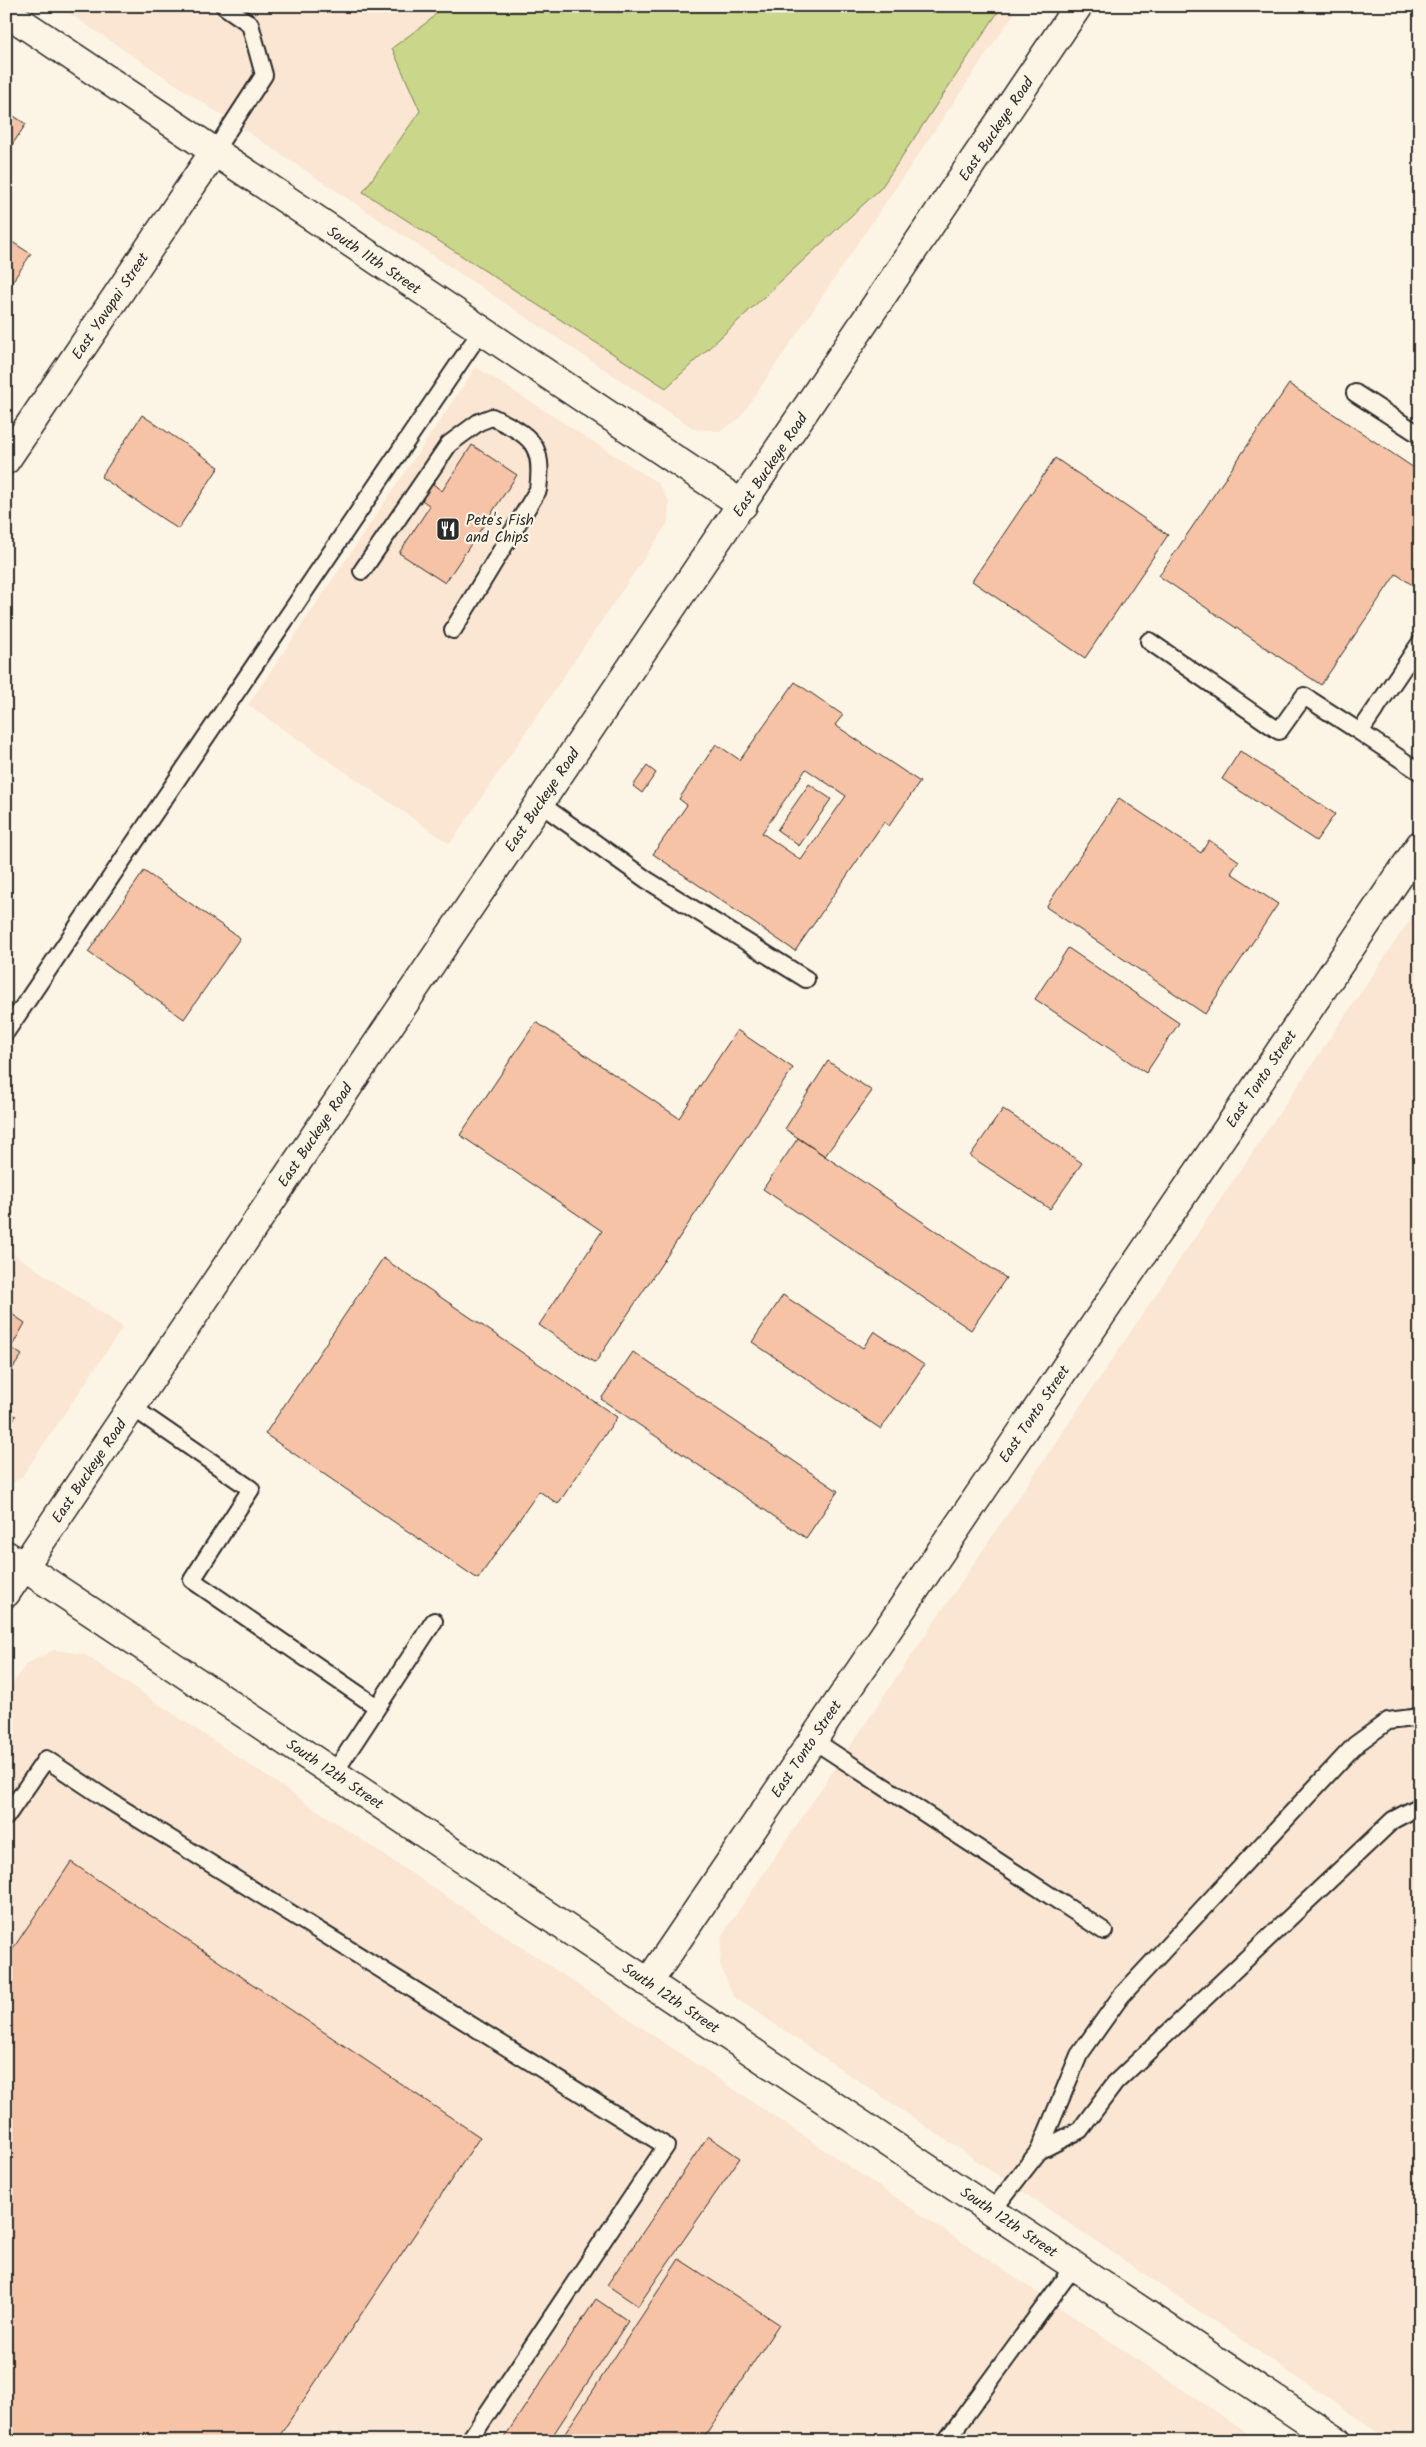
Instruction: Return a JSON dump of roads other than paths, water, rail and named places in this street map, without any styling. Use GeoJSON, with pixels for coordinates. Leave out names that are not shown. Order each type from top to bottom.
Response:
{"type":"FeatureCollection","features":[{"type":"Feature","properties":{"kind":"street","name":"East Buckeye Road"},"geometry":{"type":"LineString","coordinates":[[6,1593],[15,1561],[132,1407],[743,505],[1078,6]]}},
{"type":"Feature","properties":{"kind":"street","name":"South 11th Street"},"geometry":{"type":"LineString","coordinates":[[6,12],[743,505]]}},
{"type":"Feature","properties":{"kind":"street","name":"East Yavapai Street"},"geometry":{"type":"LineString","coordinates":[[6,460],[214,152]]}},
{"type":"Feature","properties":{"kind":"street","name":"East Tonto Street"},"geometry":{"type":"LineString","coordinates":[[648,1983],[1420,845]]}},
{"type":"Feature","properties":{"kind":"street","name":"South 12th Street"},"geometry":{"type":"LineString","coordinates":[[15,1561],[1337,2441]]}},
{"type":"Feature","properties":{"kind":"lane"},"geometry":{"type":"LineString","coordinates":[[214,152],[264,75],[250,24],[224,6]]}},
{"type":"Feature","properties":{"kind":"lane"},"geometry":{"type":"LineString","coordinates":[[6,1032],[481,331]]}},
{"type":"Feature","properties":{"kind":"lane"},"geometry":{"type":"LineString","coordinates":[[1355,393],[1420,435]]}},
{"type":"Feature","properties":{"kind":"lane"},"geometry":{"type":"LineString","coordinates":[[362,571],[449,444],[479,422],[492,417],[516,428],[536,447],[541,466],[538,490],[453,630]]}},
{"type":"Feature","properties":{"kind":"lane"},"geometry":{"type":"LineString","coordinates":[[1149,641],[1279,731],[1304,696],[1420,772]]}},
{"type":"Feature","properties":{"kind":"lane"},"geometry":{"type":"LineString","coordinates":[[1360,732],[1420,643]]}},
{"type":"Feature","properties":{"kind":"lane"},"geometry":{"type":"LineString","coordinates":[[540,803],[647,880],[806,979]]}},
{"type":"Feature","properties":{"kind":"lane"},"geometry":{"type":"LineString","coordinates":[[132,1407],[251,1489],[192,1580],[377,1707]]}},
{"type":"Feature","properties":{"kind":"lane"},"geometry":{"type":"LineString","coordinates":[[334,1773],[434,1621]]}},
{"type":"Feature","properties":{"kind":"lane"},"geometry":{"type":"LineString","coordinates":[[992,2211],[1039,2151],[1078,2054],[1121,1996],[1355,1746],[1388,1721],[1420,1717]]}},
{"type":"Feature","properties":{"kind":"lane"},"geometry":{"type":"LineString","coordinates":[[813,1740],[1104,1931]]}},
{"type":"Feature","properties":{"kind":"lane"},"geometry":{"type":"LineString","coordinates":[[7,1815],[46,1759],[108,1800],[666,2146],[469,2441]]}},
{"type":"Feature","properties":{"kind":"lane"},"geometry":{"type":"LineString","coordinates":[[1039,2151],[1080,2130],[1115,2082],[1392,1820],[1420,1806]]}},
{"type":"Feature","properties":{"kind":"lane"},"geometry":{"type":"LineString","coordinates":[[946,2441],[1074,2266]]}},
{"type":"Feature","properties":{"kind":"place","name":"Pete's Fish and Chips"},"geometry":{"type":"Point","coordinates":[448,529]}}]}
